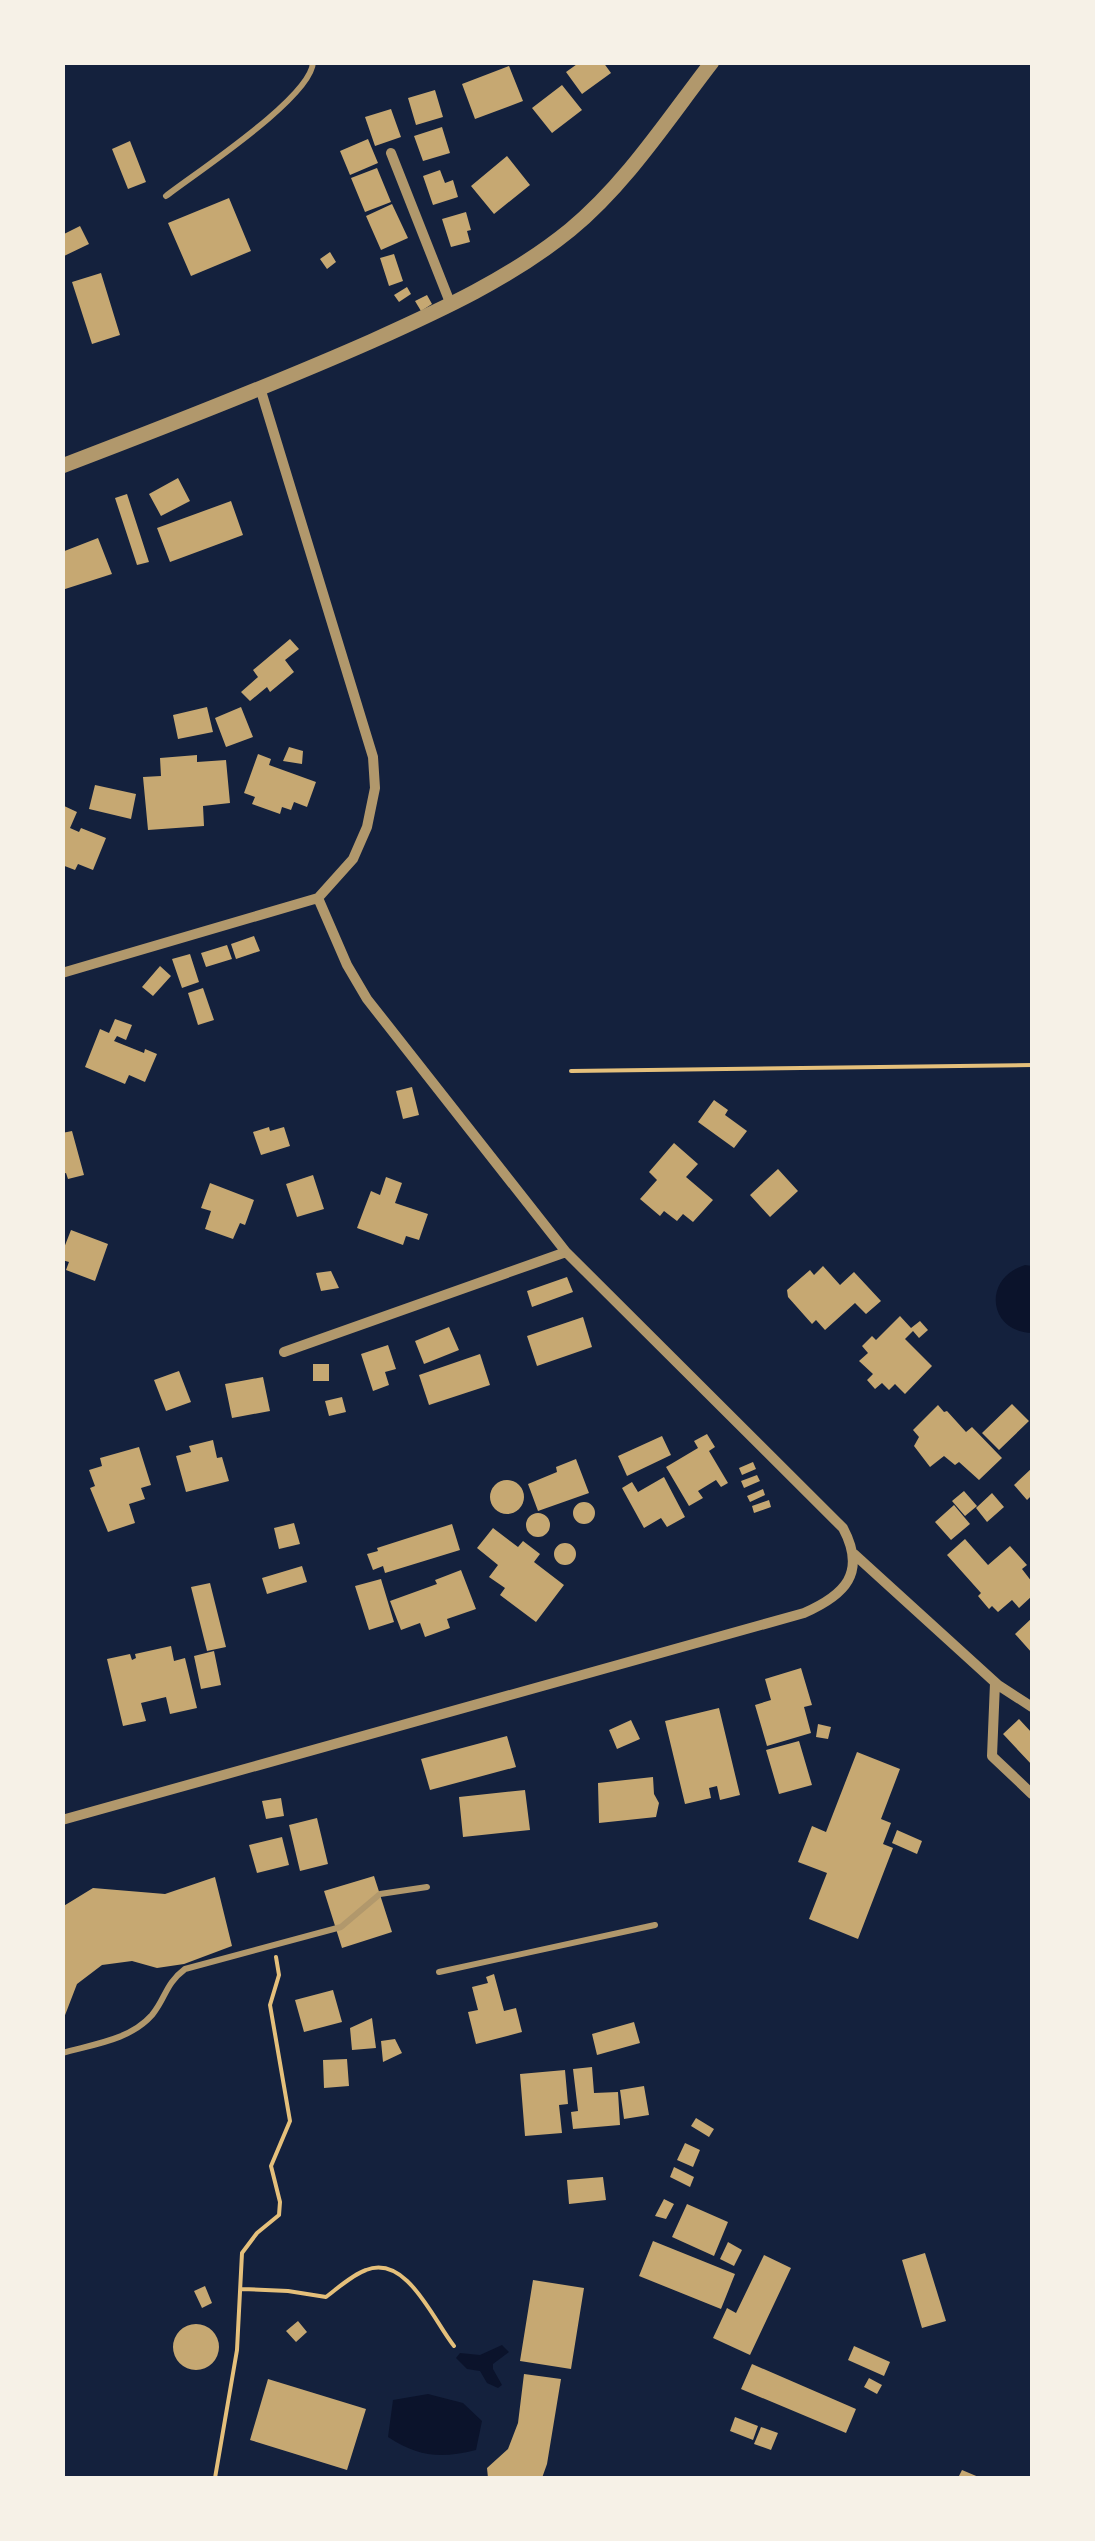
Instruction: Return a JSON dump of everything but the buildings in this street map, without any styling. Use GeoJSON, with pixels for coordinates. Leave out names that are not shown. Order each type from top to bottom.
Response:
{"type":"FeatureCollection","features":[{"type":"Feature","properties":{"kind":"street"},"geometry":{"type":"LineString","coordinates":[[62,466],[261,390],[451,305],[531,258],[604,199],[712,62]]}},
{"type":"Feature","properties":{"kind":"street"},"geometry":{"type":"LineString","coordinates":[[391,153],[451,305]]}},
{"type":"Feature","properties":{"kind":"street"},"geometry":{"type":"LineString","coordinates":[[62,973],[318,898],[353,859],[368,827],[375,788],[373,757],[261,390]]}},
{"type":"Feature","properties":{"kind":"street"},"geometry":{"type":"LineString","coordinates":[[318,898],[347,965],[368,998],[566,1252],[844,1528],[854,1554],[996,1683],[1032,1707]]}},
{"type":"Feature","properties":{"kind":"street"},"geometry":{"type":"LineString","coordinates":[[284,1352],[566,1252]]}},
{"type":"Feature","properties":{"kind":"street"},"geometry":{"type":"LineString","coordinates":[[62,1820],[804,1612],[830,1602],[846,1586],[854,1554]]}},
{"type":"Feature","properties":{"kind":"street"},"geometry":{"type":"LineString","coordinates":[[996,1683],[992,1756],[1032,1794]]}},
{"type":"Feature","properties":{"kind":"lane"},"geometry":{"type":"LineString","coordinates":[[166,196],[292,100],[313,73],[313,62]]}},
{"type":"Feature","properties":{"kind":"lane"},"geometry":{"type":"LineString","coordinates":[[62,2053],[130,2034],[154,2013],[170,1980],[185,1969],[341,1927],[380,1894],[427,1887]]}},
{"type":"Feature","properties":{"kind":"lane"},"geometry":{"type":"LineString","coordinates":[[439,1972],[654,1925]]}},
{"type":"Feature","properties":{"kind":"path"},"geometry":{"type":"LineString","coordinates":[[570,1071],[1032,1064]]}},
{"type":"Feature","properties":{"kind":"path"},"geometry":{"type":"LineString","coordinates":[[216,2478],[237,2350],[242,2253],[280,2215],[271,2166],[290,2121],[270,2005],[279,1975],[274,1948]]}},
{"type":"Feature","properties":{"kind":"path"},"geometry":{"type":"LineString","coordinates":[[242,2289],[326,2296],[368,2269],[390,2268],[405,2276],[454,2346]]}},
{"type":"Feature","properties":{"kind":"water"},"geometry":{"type":"Polygon","coordinates":[[[1025,1265],[1032,1266],[1032,1333],[1006,1324],[996,1304],[1002,1281],[1025,1265]]]}},
{"type":"Feature","properties":{"kind":"water"},"geometry":{"type":"Polygon","coordinates":[[[502,2345],[509,2352],[493,2364],[502,2385],[498,2388],[487,2383],[480,2371],[467,2369],[456,2358],[460,2353],[480,2355],[502,2345]]]}},
{"type":"Feature","properties":{"kind":"water"},"geometry":{"type":"Polygon","coordinates":[[[428,2394],[463,2403],[482,2421],[476,2450],[430,2454],[388,2437],[393,2400],[428,2394]]]}}]}
